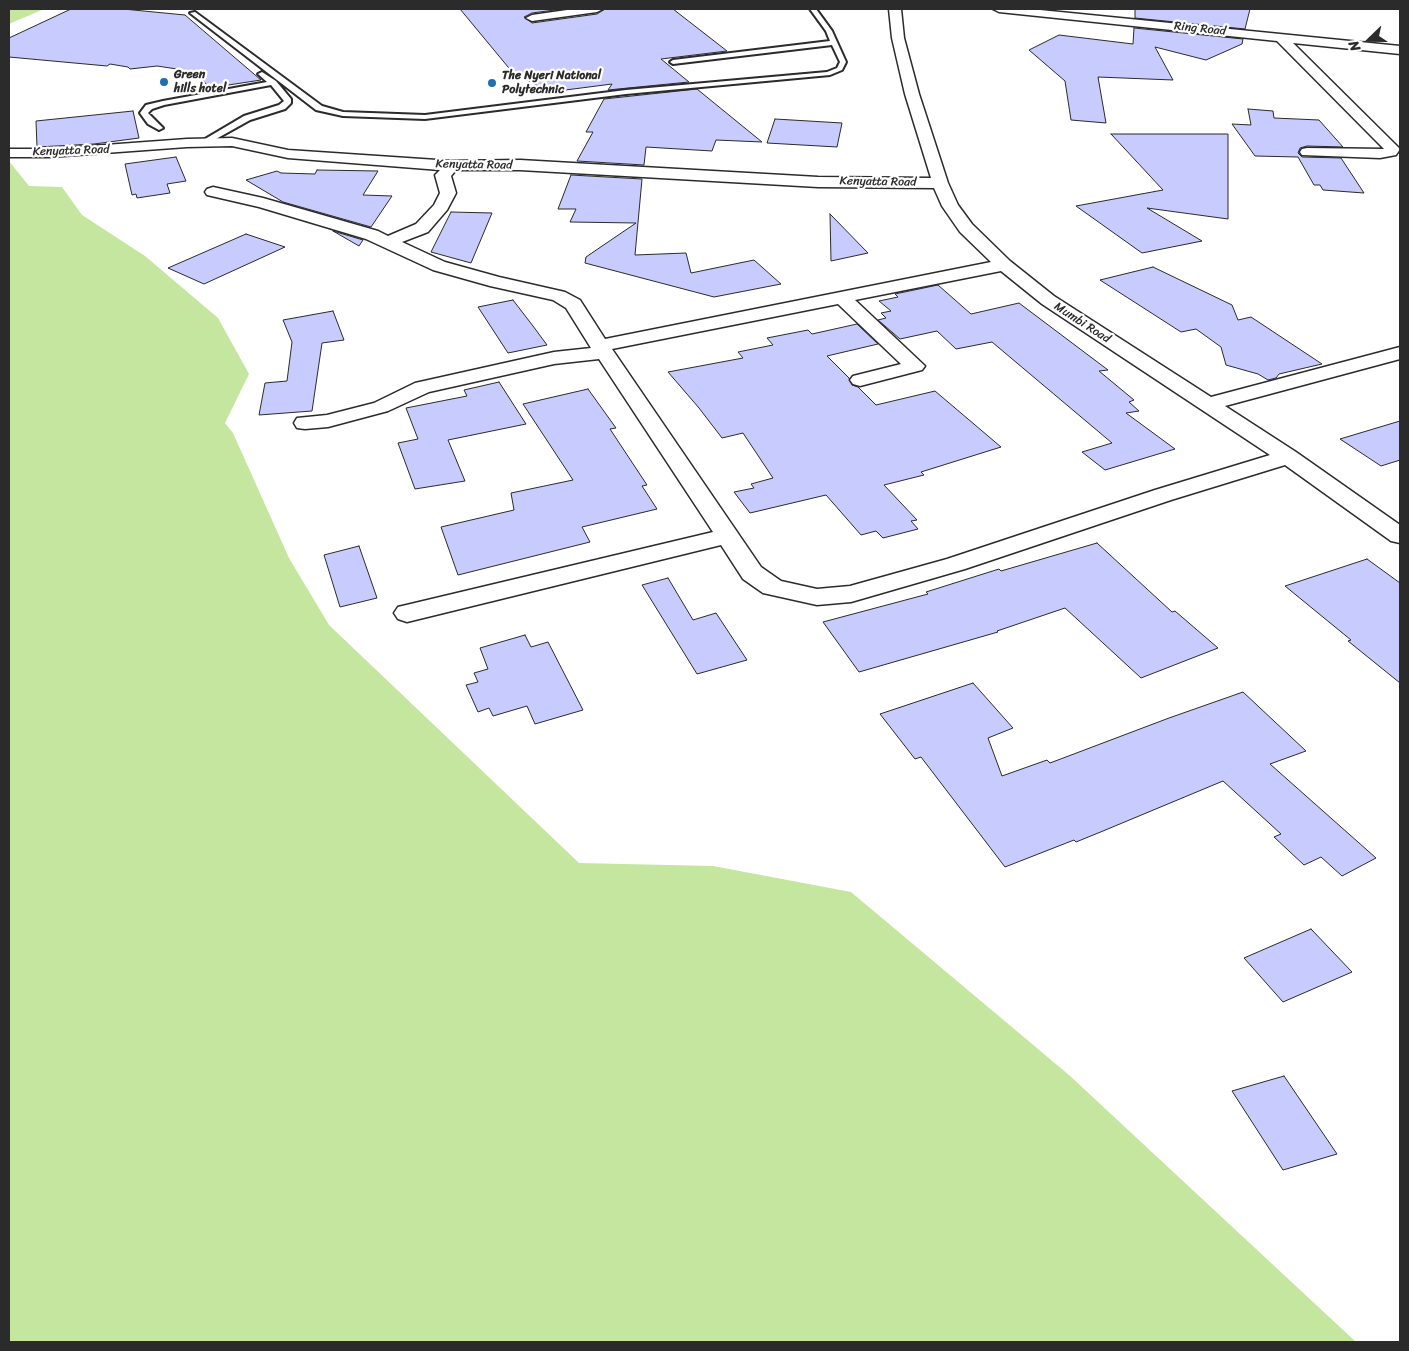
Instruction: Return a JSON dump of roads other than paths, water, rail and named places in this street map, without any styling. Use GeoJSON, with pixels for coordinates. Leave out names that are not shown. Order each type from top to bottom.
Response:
{"type":"FeatureCollection","features":[{"type":"Feature","properties":{"kind":"street"},"geometry":{"type":"LineString","coordinates":[[532,18],[596,9]]}},
{"type":"Feature","properties":{"kind":"street","name":"Mumbi Road"},"geometry":{"type":"LineString","coordinates":[[895,9],[898,38],[912,94],[940,183],[950,206],[966,228],[1004,265],[1048,300],[1288,457],[1400,536]]}},
{"type":"Feature","properties":{"kind":"street","name":"Ring Road"},"geometry":{"type":"LineString","coordinates":[[999,9],[1400,50]]}},
{"type":"Feature","properties":{"kind":"street"},"geometry":{"type":"LineString","coordinates":[[1280,37],[1393,149],[1391,152],[1380,154],[1307,152]]}},
{"type":"Feature","properties":{"kind":"street","name":"Kenyatta Road"},"geometry":{"type":"LineString","coordinates":[[9,153],[60,152],[204,142],[232,142],[288,154],[452,166],[520,165],[818,182],[940,183]]}},
{"type":"Feature","properties":{"kind":"street"},"geometry":{"type":"LineString","coordinates":[[386,243],[422,228],[441,207],[448,192],[442,175],[452,166]]}},
{"type":"Feature","properties":{"kind":"street"},"geometry":{"type":"LineString","coordinates":[[213,192],[263,203],[372,235],[439,266],[496,282],[559,296],[573,304],[752,573],[772,587],[794,593],[817,596],[851,594],[956,564],[1163,495],[1288,457]]}},
{"type":"Feature","properties":{"kind":"street"},"geometry":{"type":"LineString","coordinates":[[305,423],[328,421],[381,407],[422,387],[841,297],[1004,265]]}},
{"type":"Feature","properties":{"kind":"street"},"geometry":{"type":"LineString","coordinates":[[841,297],[915,366],[860,380]]}},
{"type":"Feature","properties":{"kind":"street"},"geometry":{"type":"LineString","coordinates":[[1206,404],[1400,353]]}},
{"type":"Feature","properties":{"kind":"street"},"geometry":{"type":"LineString","coordinates":[[407,613],[728,536]]}},
{"type":"Feature","properties":{"kind":"lane"},"geometry":{"type":"LineString","coordinates":[[193,13],[319,108],[343,114],[425,117],[634,92],[828,74],[840,69],[843,62],[829,31],[813,9]]}},
{"type":"Feature","properties":{"kind":"lane"},"geometry":{"type":"LineString","coordinates":[[673,62],[834,43]]}},
{"type":"Feature","properties":{"kind":"lane"},"geometry":{"type":"LineString","coordinates":[[204,142],[247,118],[282,107],[288,101],[273,83],[252,67]]}},
{"type":"Feature","properties":{"kind":"lane"},"geometry":{"type":"LineString","coordinates":[[159,128],[144,113],[149,107],[273,83]]}},
{"type":"Feature","properties":{"kind":"place","name":"Green hills hotel"},"geometry":{"type":"Point","coordinates":[164,82]}},
{"type":"Feature","properties":{"kind":"place","name":"The Nyeri National Polytechnic"},"geometry":{"type":"Point","coordinates":[492,83]}}]}
